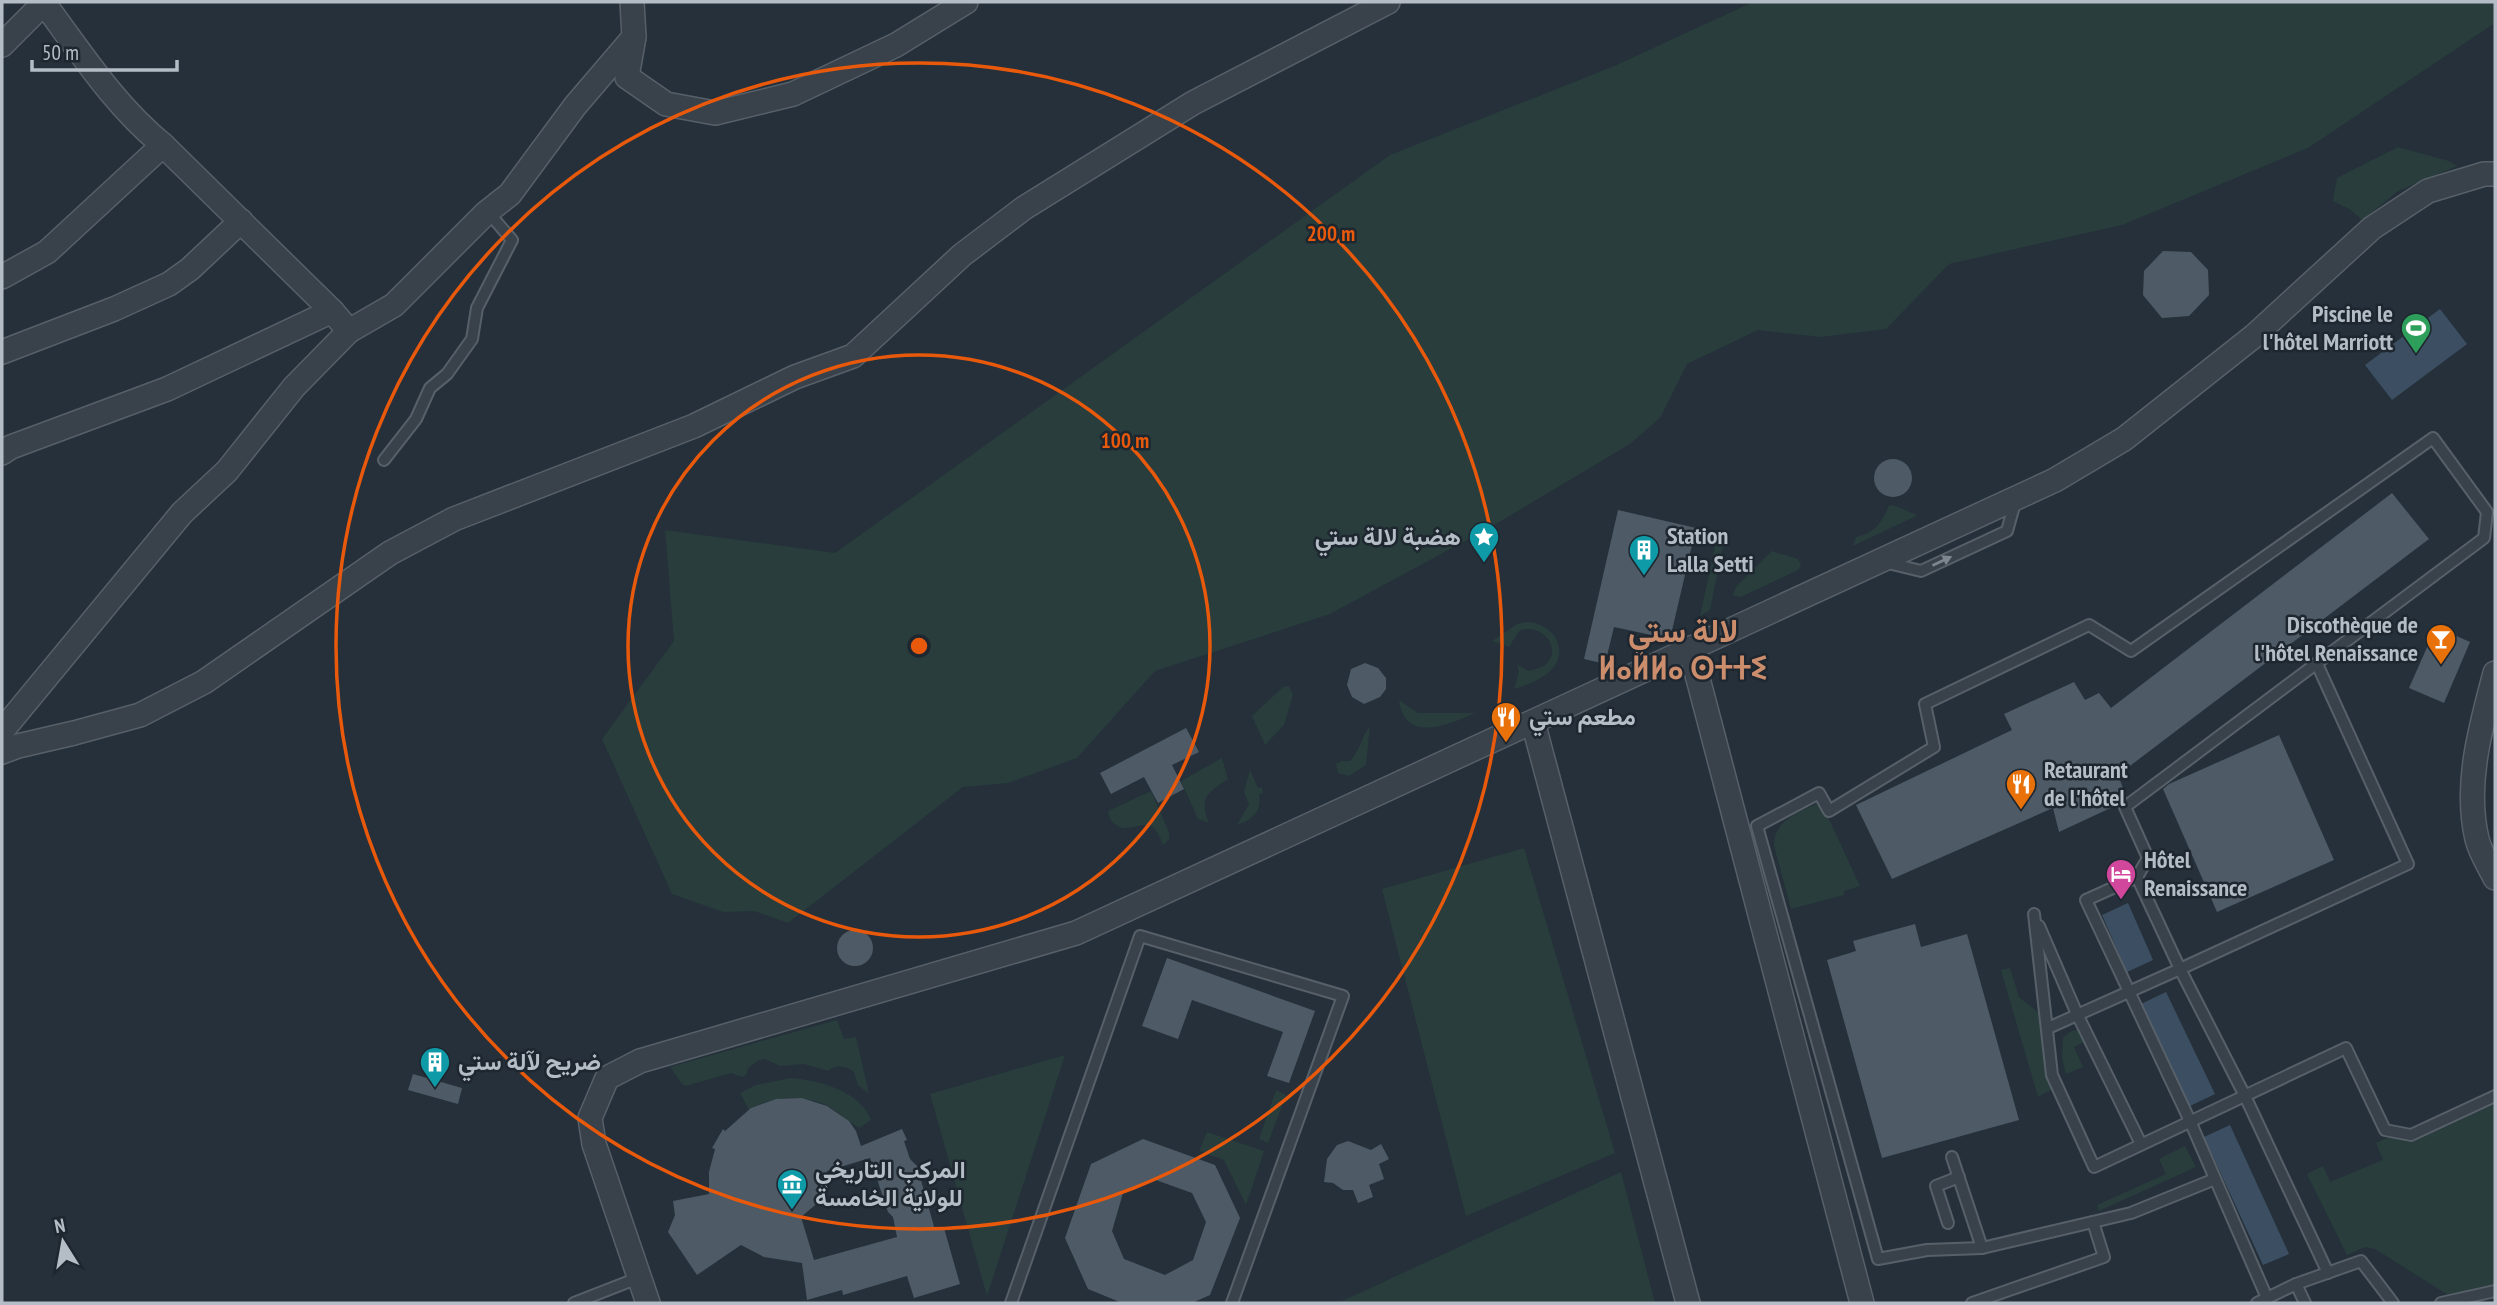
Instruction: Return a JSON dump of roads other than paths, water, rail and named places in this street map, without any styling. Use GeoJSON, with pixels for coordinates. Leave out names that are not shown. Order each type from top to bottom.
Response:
{"type":"FeatureCollection","features":[{"type":"Feature","properties":{"kind":"street"},"geometry":{"type":"LineString","coordinates":[[632,2],[634,37],[627,77],[666,104],[715,113],[793,94],[896,45],[966,2]]}},
{"type":"Feature","properties":{"kind":"street"},"geometry":{"type":"LineString","coordinates":[[2,752],[140,715],[204,682],[390,553],[454,519],[694,426],[795,377],[853,356],[962,255],[1024,208],[1193,103],[1388,2]]}},
{"type":"Feature","properties":{"kind":"street"},"geometry":{"type":"LineString","coordinates":[[2,45],[44,3],[101,81],[146,131],[241,221],[349,331]]}},
{"type":"Feature","properties":{"kind":"street"},"geometry":{"type":"LineString","coordinates":[[2,731],[182,513],[228,471],[294,387],[349,331],[394,305],[488,212],[510,194],[575,106],[634,37]]}},
{"type":"Feature","properties":{"kind":"street"},"geometry":{"type":"LineString","coordinates":[[2,277],[47,252],[163,145]]}},
{"type":"Feature","properties":{"kind":"street"},"geometry":{"type":"LineString","coordinates":[[648,1303],[594,1144],[590,1118],[607,1078],[640,1061],[1076,933],[2054,480],[2124,439],[2254,336],[2372,228],[2428,191],[2484,174],[2495,174]]}},
{"type":"Feature","properties":{"kind":"street"},"geometry":{"type":"LineString","coordinates":[[2,352],[114,309],[169,284],[190,269],[241,221]]}},
{"type":"Feature","properties":{"kind":"street"},"geometry":{"type":"LineString","coordinates":[[2,453],[11,447],[167,389],[332,311]]}},
{"type":"Feature","properties":{"kind":"street"},"geometry":{"type":"LineString","coordinates":[[1690,648],[1862,1303]]}},
{"type":"Feature","properties":{"kind":"street"},"geometry":{"type":"LineString","coordinates":[[2495,673],[2485,711],[2472,797],[2477,840],[2495,878]]}},
{"type":"Feature","properties":{"kind":"street"},"geometry":{"type":"LineString","coordinates":[[1533,722],[1688,1303]]}},
{"type":"Feature","properties":{"kind":"lane"},"geometry":{"type":"LineString","coordinates":[[384,460],[416,419],[430,388],[447,374],[472,339],[477,308],[512,240],[488,212]]}},
{"type":"Feature","properties":{"kind":"lane"},"geometry":{"type":"LineString","coordinates":[[2215,1179],[2131,1213],[1982,1248],[1927,1250],[1878,1259],[1757,826],[1819,793],[1829,811],[1934,747],[1926,704],[2089,625],[2131,651],[2433,439],[2487,512],[2484,538],[2125,807],[2148,858],[2137,877],[2086,900],[2190,1121],[2215,1179],[2262,1301],[2296,1284],[2361,1261],[2393,1303]]}},
{"type":"Feature","properties":{"kind":"lane"},"geometry":{"type":"LineString","coordinates":[[2048,1028],[2408,863],[2317,663]]}},
{"type":"Feature","properties":{"kind":"lane"},"geometry":{"type":"LineString","coordinates":[[2137,877],[2180,969],[2245,1096],[2328,1273]]}},
{"type":"Feature","properties":{"kind":"lane"},"geometry":{"type":"LineString","coordinates":[[2141,1144],[2077,1014],[2034,914],[2052,1075],[2094,1167],[2346,1048],[2385,1130],[2411,1135],[2495,1096]]}},
{"type":"Feature","properties":{"kind":"lane"},"geometry":{"type":"LineString","coordinates":[[1011,1303],[1140,936],[1343,996],[1232,1303]]}},
{"type":"Feature","properties":{"kind":"lane"},"geometry":{"type":"LineString","coordinates":[[1952,1157],[1982,1248]]}},
{"type":"Feature","properties":{"kind":"lane"},"geometry":{"type":"LineString","coordinates":[[1948,1223],[1936,1186],[1959,1177]]}},
{"type":"Feature","properties":{"kind":"lane"},"geometry":{"type":"LineString","coordinates":[[1972,1303],[2105,1257],[2093,1222]]}},
{"type":"Feature","properties":{"kind":"lane"},"geometry":{"type":"LineString","coordinates":[[574,1303],[638,1278]]}},
{"type":"Feature","properties":{"kind":"lane"},"geometry":{"type":"LineString","coordinates":[[2296,1284],[2305,1303]]}},
{"type":"Feature","properties":{"kind":"lane"},"geometry":{"type":"LineString","coordinates":[[2441,1303],[2495,1290]]}},
{"type":"Feature","properties":{"kind":"water","name":"Piscine le l'hôtel Marriott"},"geometry":{"type":"Polygon","coordinates":[[[2440,309],[2467,344],[2392,400],[2365,365],[2440,309]]]}},
{"type":"Feature","properties":{"kind":"water"},"geometry":{"type":"Polygon","coordinates":[[[2128,903],[2153,960],[2127,972],[2102,915],[2128,903]]]}},
{"type":"Feature","properties":{"kind":"water"},"geometry":{"type":"Polygon","coordinates":[[[2166,992],[2215,1094],[2190,1106],[2141,1004],[2166,992]]]}},
{"type":"Feature","properties":{"kind":"water"},"geometry":{"type":"Polygon","coordinates":[[[2230,1125],[2289,1254],[2263,1265],[2204,1137],[2230,1125]]]}},
{"type":"Feature","properties":{"kind":"place","name":"Piscine le l'hôtel Marriott"},"geometry":{"type":"Point","coordinates":[2416,355]}},
{"type":"Feature","properties":{"kind":"place","name":"هضبة لالة ستي"},"geometry":{"type":"Point","coordinates":[1484,564]}},
{"type":"Feature","properties":{"kind":"place","name":"Station Lalla Setti"},"geometry":{"type":"Point","coordinates":[1644,577]}},
{"type":"Feature","properties":{"kind":"place","name":"Discothèque de l'hôtel Renaissance"},"geometry":{"type":"Point","coordinates":[2441,666]}},
{"type":"Feature","properties":{"kind":"place","name":"مطعم ستي"},"geometry":{"type":"Point","coordinates":[1506,744]}},
{"type":"Feature","properties":{"kind":"place","name":"Retaurant de l'hôtel"},"geometry":{"type":"Point","coordinates":[2021,811]}},
{"type":"Feature","properties":{"kind":"place","name":"Hôtel Renaissance"},"geometry":{"type":"Point","coordinates":[2121,901]}},
{"type":"Feature","properties":{"kind":"place","name":"ضريح لآلة ستي"},"geometry":{"type":"Point","coordinates":[435,1089]}},
{"type":"Feature","properties":{"kind":"place","name":"المركب التاريخي للولاية الخامسة"},"geometry":{"type":"Point","coordinates":[792,1211]}},
{"type":"Feature","properties":{"kind":"district","name":"لالة ستي ⵍⴰⵍⵍⴰ ⵙⵜⵜⵉ"},"geometry":{"type":"Point","coordinates":[1683,650]}}]}
